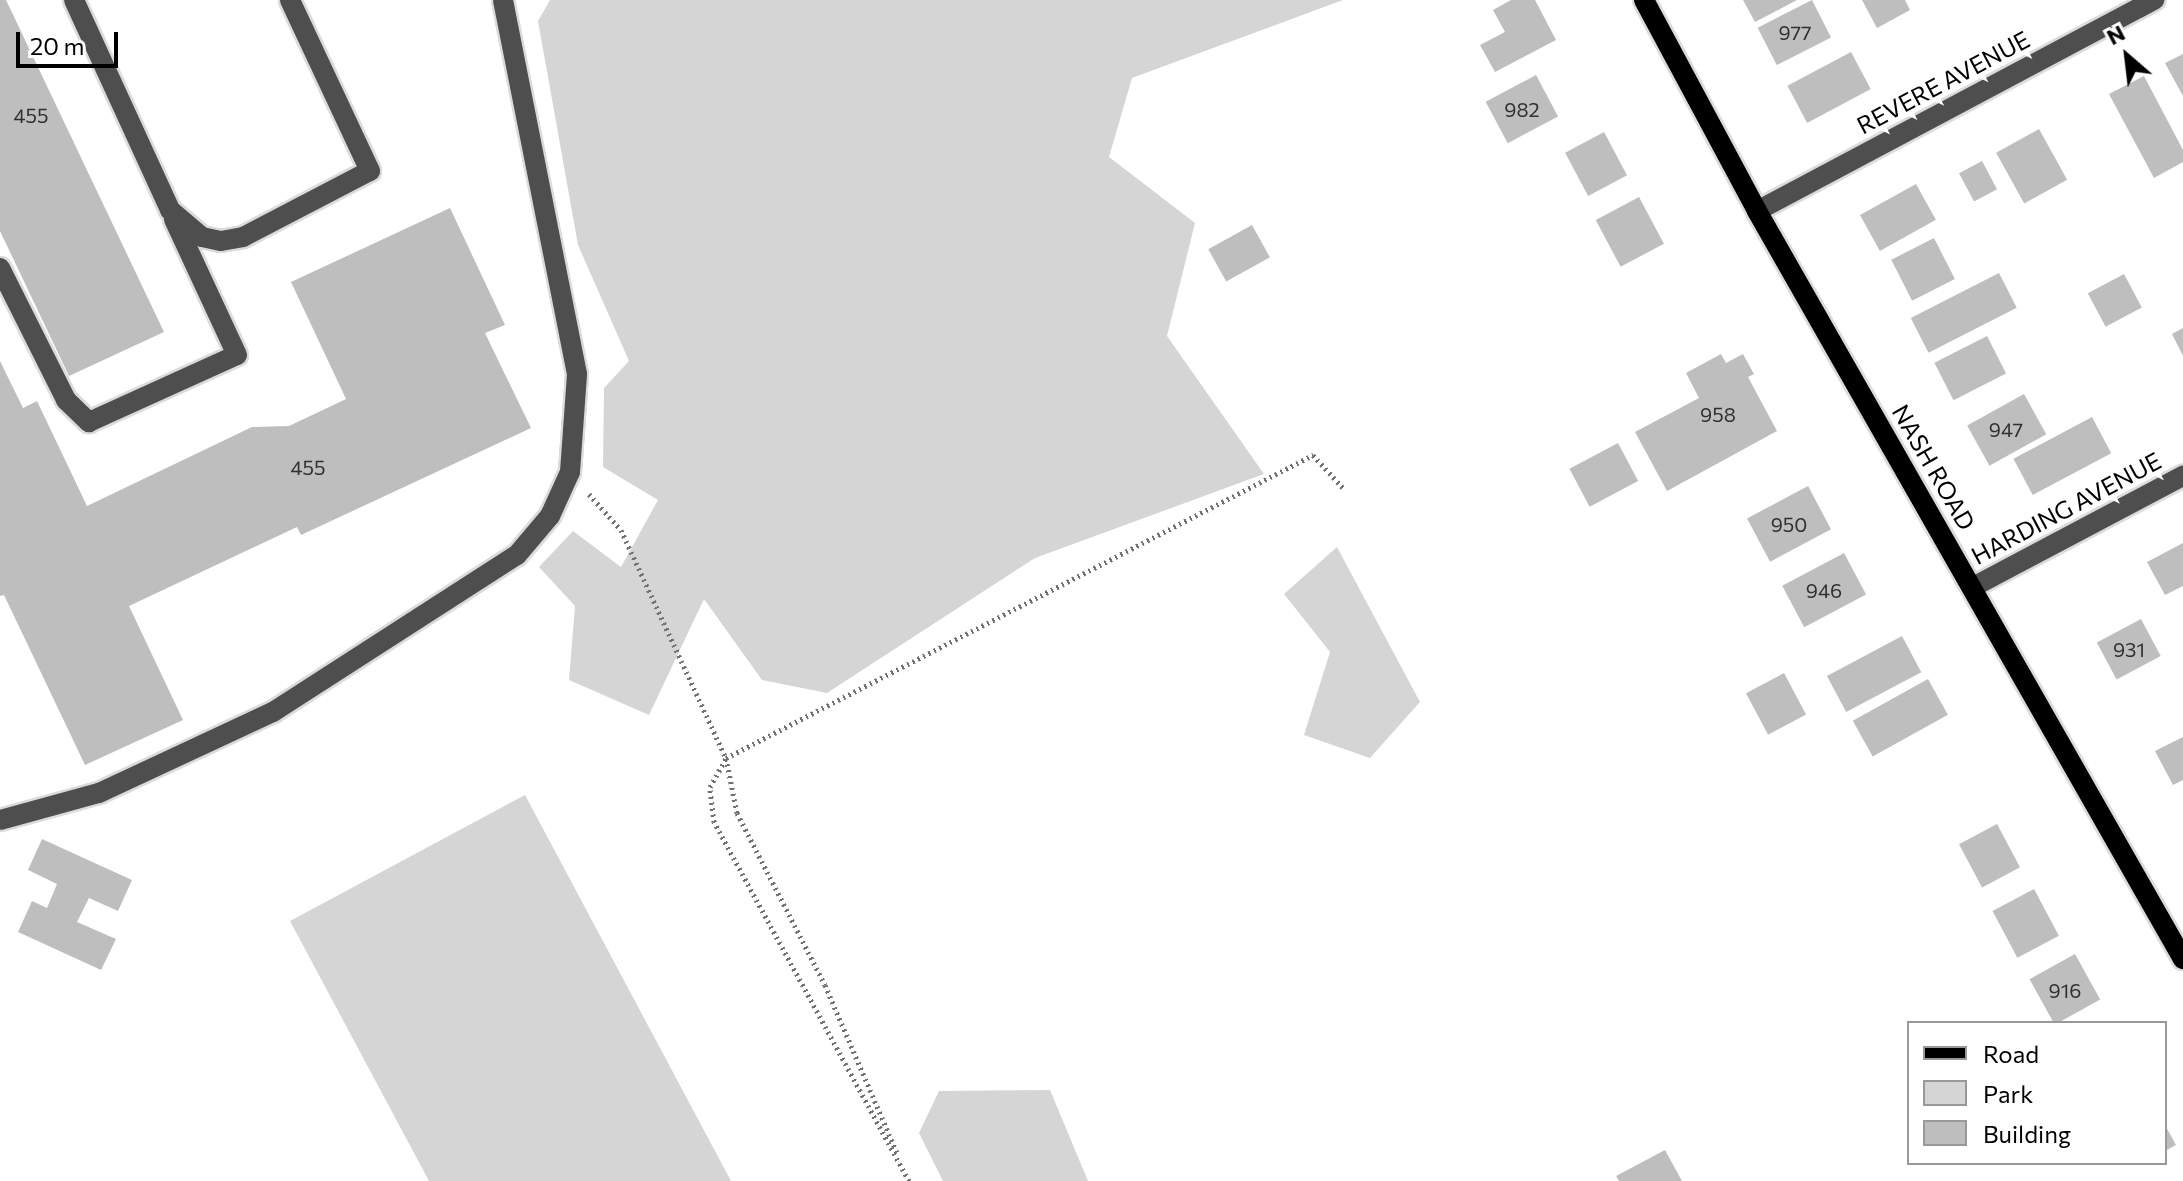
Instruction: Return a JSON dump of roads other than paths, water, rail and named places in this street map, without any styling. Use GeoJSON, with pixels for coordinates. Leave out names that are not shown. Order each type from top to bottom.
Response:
{"type":"FeatureCollection","features":[{"type":"Feature","properties":{"kind":"main road","name":"NASH ROAD"},"geometry":{"type":"LineString","coordinates":[[1644,0],[1757,211],[2183,959]]}},
{"type":"Feature","properties":{"kind":"street"},"geometry":{"type":"LineString","coordinates":[[0,268],[66,400],[89,422],[237,355],[74,0]]}},
{"type":"Feature","properties":{"kind":"street"},"geometry":{"type":"LineString","coordinates":[[170,210],[202,237],[221,241],[243,237],[370,171],[290,0]]}},
{"type":"Feature","properties":{"kind":"street"},"geometry":{"type":"LineString","coordinates":[[0,820],[124,783],[273,712],[517,555],[550,516],[570,472],[577,374],[503,0]]}},
{"type":"Feature","properties":{"kind":"street","name":"REVERE AVENUE"},"geometry":{"type":"LineString","coordinates":[[1757,211],[2154,0]]}},
{"type":"Feature","properties":{"kind":"street","name":"HARDING AVENUE"},"geometry":{"type":"LineString","coordinates":[[1973,587],[2183,476]]}}]}
